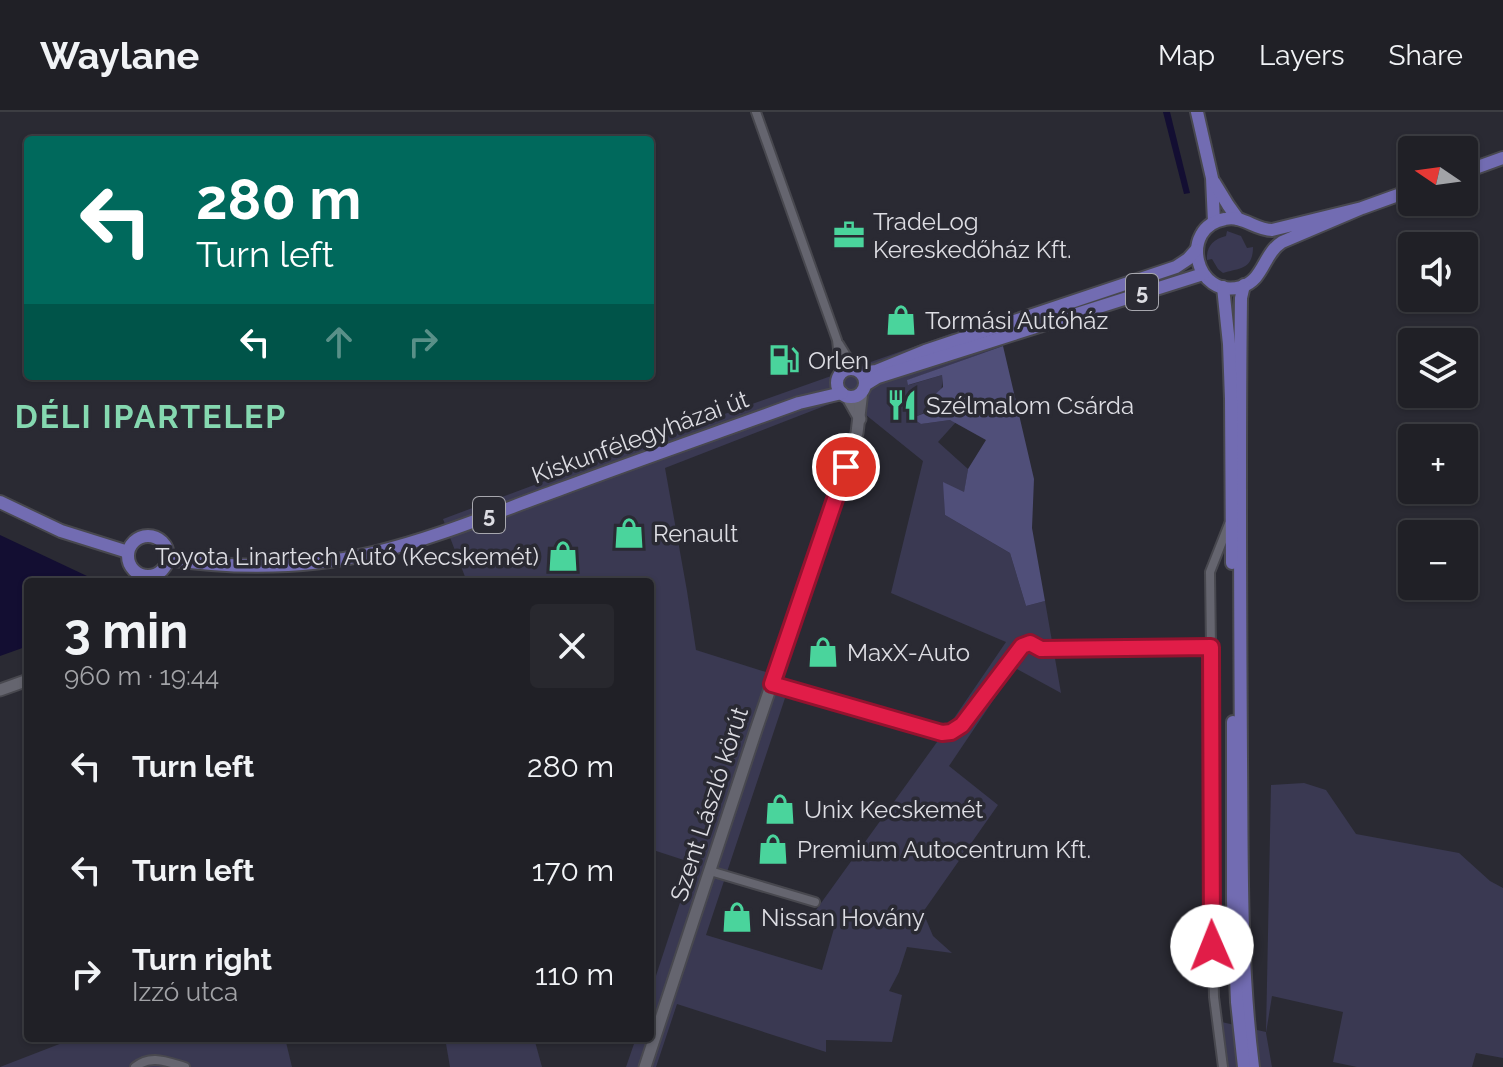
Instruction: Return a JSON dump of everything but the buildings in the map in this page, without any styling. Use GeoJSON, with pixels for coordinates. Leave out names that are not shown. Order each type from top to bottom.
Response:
{"type":"FeatureCollection","features":[{"type":"Feature","properties":{"kind":"main road"},"geometry":{"type":"LineString","coordinates":[[1197,112],[1212,178],[1214,222],[1238,219],[1262,230],[1272,230],[1362,208]]}},
{"type":"Feature","properties":{"kind":"main road"},"geometry":{"type":"LineString","coordinates":[[1478,167],[1503,158]]}},
{"type":"Feature","properties":{"kind":"main road"},"geometry":{"type":"LineString","coordinates":[[1212,178],[1238,219]]}},
{"type":"Feature","properties":{"kind":"main road"},"geometry":{"type":"LineString","coordinates":[[1196,250],[1203,274],[1214,283],[1231,288],[1244,285],[1260,273],[1272,249],[1282,242],[1398,195]]}},
{"type":"Feature","properties":{"kind":"main road","name":"5"},"geometry":{"type":"LineString","coordinates":[[1079,306],[1176,267],[1196,250],[1201,235],[1214,222]]}},
{"type":"Feature","properties":{"kind":"main road"},"geometry":{"type":"LineString","coordinates":[[1254,226],[1264,242],[1265,260]]}},
{"type":"Feature","properties":{"kind":"main road","name":"5"},"geometry":{"type":"LineString","coordinates":[[861,380],[848,370],[842,386],[855,396],[861,380],[925,351],[1203,274]]}},
{"type":"Feature","properties":{"kind":"main road"},"geometry":{"type":"LineString","coordinates":[[1244,285],[1241,298],[1240,516],[1242,872],[1244,960],[1253,1067]]}},
{"type":"Feature","properties":{"kind":"main road"},"geometry":{"type":"LineString","coordinates":[[1223,287],[1229,344],[1232,515],[1233,901],[1237,1002],[1244,1067]]}},
{"type":"Feature","properties":{"kind":"main road","name":"Kiskunfélegyházai út"},"geometry":{"type":"LineString","coordinates":[[167,559],[270,566],[314,563],[371,553],[412,542],[842,386]]}},
{"type":"Feature","properties":{"kind":"main road"},"geometry":{"type":"LineString","coordinates":[[0,502],[61,531],[128,552]]}},
{"type":"Feature","properties":{"kind":"main road"},"geometry":{"type":"LineString","coordinates":[[145,578],[132,568],[128,552],[133,542],[148,536],[163,543],[167,559],[160,572],[148,578]]}},
{"type":"Feature","properties":{"kind":"street"},"geometry":{"type":"LineString","coordinates":[[756,112],[837,340],[861,380]]}},
{"type":"Feature","properties":{"kind":"street"},"geometry":{"type":"LineString","coordinates":[[837,340],[842,386],[860,419]]}},
{"type":"Feature","properties":{"kind":"street","name":"Szent László körút"},"geometry":{"type":"LineString","coordinates":[[654,1040],[854,443],[860,419],[861,380]]}},
{"type":"Feature","properties":{"kind":"street"},"geometry":{"type":"LineString","coordinates":[[1223,1067],[1213,967],[1210,572],[1232,515]]}},
{"type":"Feature","properties":{"kind":"street"},"geometry":{"type":"LineString","coordinates":[[772,684],[942,733],[951,732],[962,725],[1022,646],[1030,643],[1041,649],[1211,647]]}},
{"type":"Feature","properties":{"kind":"street"},"geometry":{"type":"LineString","coordinates":[[0,690],[24,681]]}},
{"type":"Feature","properties":{"kind":"street"},"geometry":{"type":"LineString","coordinates":[[710,871],[815,902]]}},
{"type":"Feature","properties":{"kind":"street","name":"Szent László körút"},"geometry":{"type":"LineString","coordinates":[[645,1067],[653,1042]]}},
{"type":"Feature","properties":{"kind":"street"},"geometry":{"type":"LineString","coordinates":[[135,1067],[151,1059],[185,1067]]}},
{"type":"Feature","properties":{"kind":"shaded area"},"geometry":{"type":"Polygon","coordinates":[[[1163,112],[1170,112],[1190,193],[1184,194],[1163,112]]]}},
{"type":"Feature","properties":{"kind":"shaded area"},"geometry":{"type":"Polygon","coordinates":[[[1227,231],[1241,236],[1247,248],[1253,247],[1248,264],[1223,273],[1212,259],[1207,260],[1207,255],[1211,244],[1226,236],[1227,231]]]}},
{"type":"Feature","properties":{"kind":"shaded area"},"geometry":{"type":"Polygon","coordinates":[[[995,318],[1003,346],[908,380],[909,385],[942,375],[936,402],[913,418],[921,424],[956,422],[938,442],[968,469],[964,493],[944,483],[945,515],[1010,553],[1026,606],[1045,601],[1061,693],[1015,668],[949,766],[998,805],[923,912],[933,936],[952,953],[907,947],[889,991],[902,995],[892,1042],[826,1040],[826,1052],[677,1004],[656,1067],[626,1067],[635,1042],[654,1042],[654,982],[693,863],[654,850],[654,578],[465,578],[443,519],[738,409],[995,318]],[[845,398],[665,468],[696,650],[791,680],[706,935],[822,970],[835,925],[811,917],[1006,642],[891,593],[923,461],[845,398]]]}},
{"type":"Feature","properties":{"kind":"shaded area"},"geometry":{"type":"Polygon","coordinates":[[[1003,346],[1034,479],[1032,528],[1045,601],[1026,606],[1010,553],[945,515],[943,482],[964,492],[968,469],[986,440],[950,420],[921,424],[912,418],[930,411],[926,403],[943,387],[942,375],[908,385],[907,380],[1003,346]]]}},
{"type":"Feature","properties":{"kind":"shaded area"},"geometry":{"type":"Polygon","coordinates":[[[0,535],[87,578],[24,578],[24,647],[0,656],[0,535]]]}},
{"type":"Feature","properties":{"kind":"shaded area"},"geometry":{"type":"Polygon","coordinates":[[[1304,783],[1326,790],[1356,834],[1459,853],[1490,881],[1503,888],[1503,1058],[1476,1053],[1472,1067],[1357,1067],[1333,1062],[1343,1012],[1272,996],[1266,1033],[1272,1067],[1225,1067],[1217,1021],[1266,1032],[1271,785],[1304,783]]]}},
{"type":"Feature","properties":{"kind":"shaded area"},"geometry":{"type":"Polygon","coordinates":[[[65,1042],[286,1042],[292,1067],[0,1067],[65,1042]]]}},
{"type":"Feature","properties":{"kind":"shaded area"},"geometry":{"type":"Polygon","coordinates":[[[446,1042],[535,1042],[542,1067],[450,1067],[446,1042]]]}},
{"type":"Feature","properties":{"kind":"place","name":"TradeLog Kereskedőház Kft."},"geometry":{"type":"Point","coordinates":[849,235]}},
{"type":"Feature","properties":{"kind":"place","name":"Tormási Autóház"},"geometry":{"type":"Point","coordinates":[901,320]}},
{"type":"Feature","properties":{"kind":"place","name":"Orlen"},"geometry":{"type":"Point","coordinates":[784,360]}},
{"type":"Feature","properties":{"kind":"place","name":"Szélmalom Csárda"},"geometry":{"type":"Point","coordinates":[902,405]}},
{"type":"Feature","properties":{"kind":"place","name":"Renault"},"geometry":{"type":"Point","coordinates":[629,533]}},
{"type":"Feature","properties":{"kind":"place","name":"Toyota Linartech Autó (Kecskemét)"},"geometry":{"type":"Point","coordinates":[563,556]}},
{"type":"Feature","properties":{"kind":"place","name":"MaxX-Auto"},"geometry":{"type":"Point","coordinates":[823,652]}},
{"type":"Feature","properties":{"kind":"place","name":"Unix Kecskemét"},"geometry":{"type":"Point","coordinates":[780,809]}},
{"type":"Feature","properties":{"kind":"place","name":"Premium Autocentrum Kft."},"geometry":{"type":"Point","coordinates":[773,849]}},
{"type":"Feature","properties":{"kind":"place","name":"Nissan Hovány"},"geometry":{"type":"Point","coordinates":[737,917]}},
{"type":"Feature","properties":{"kind":"district","name":"DÉLI IPARTELEP"},"geometry":{"type":"Point","coordinates":[151,416]}},
{"type":"Feature","properties":{"kind":"route"},"geometry":{"type":"LineString","coordinates":[[846,467],[772,684],[942,733],[951,732],[962,725],[1022,646],[1030,643],[1041,649],[1211,647],[1212,946]]}}]}
